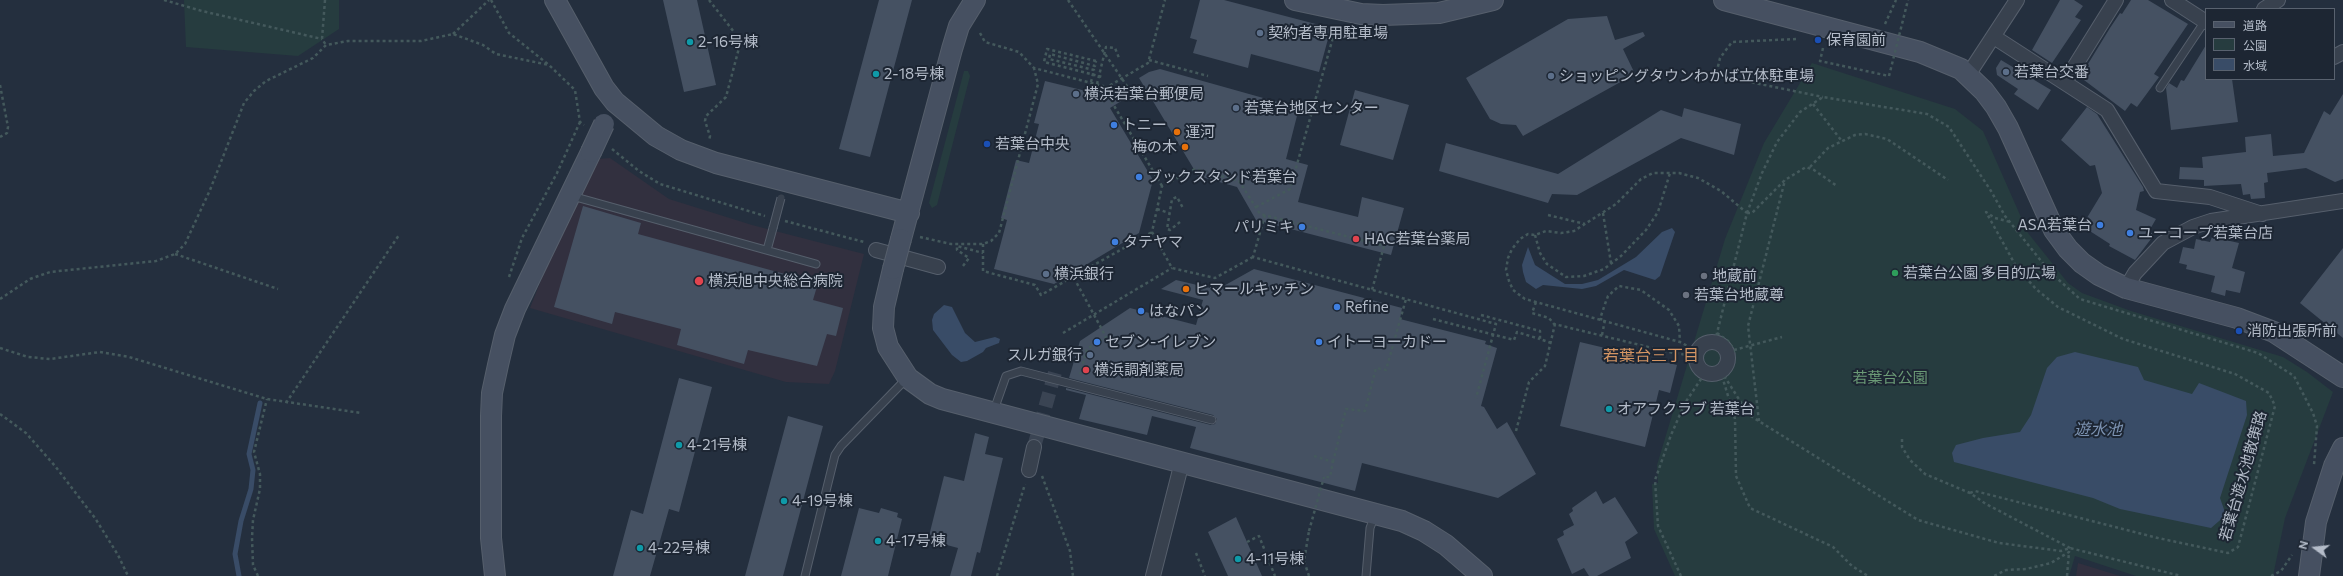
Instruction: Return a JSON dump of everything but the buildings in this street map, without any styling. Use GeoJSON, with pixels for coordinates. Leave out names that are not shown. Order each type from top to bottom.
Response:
{"type":"FeatureCollection","features":[{"type":"Feature","properties":{"kind":"street"},"geometry":{"type":"LineString","coordinates":[[555,0],[592,70],[615,102],[656,136],[681,150],[783,189],[909,213]]}},
{"type":"Feature","properties":{"kind":"street"},"geometry":{"type":"LineString","coordinates":[[975,0],[960,26],[952,49],[909,213],[911,238],[893,270],[884,307],[883,328],[888,347],[908,378],[919,387],[942,399],[1402,521],[1424,531],[1446,545],[1482,576]]}},
{"type":"Feature","properties":{"kind":"street"},"geometry":{"type":"LineString","coordinates":[[1295,0],[1361,14],[1383,15],[1439,13],[1494,0]]}},
{"type":"Feature","properties":{"kind":"street"},"geometry":{"type":"LineString","coordinates":[[1724,0],[1920,52],[1943,61],[1968,75],[1996,107],[2008,128],[2054,230],[2068,249],[2099,275],[2126,288],[2237,318],[2274,332],[2343,377]]}},
{"type":"Feature","properties":{"kind":"street"},"geometry":{"type":"LineString","coordinates":[[1968,75],[2016,0]]}},
{"type":"Feature","properties":{"kind":"street"},"geometry":{"type":"LineString","coordinates":[[2065,82],[2116,0]]}},
{"type":"Feature","properties":{"kind":"street"},"geometry":{"type":"LineString","coordinates":[[2172,0],[2205,21]]}},
{"type":"Feature","properties":{"kind":"street"},"geometry":{"type":"LineString","coordinates":[[2266,8],[2278,0]]}},
{"type":"Feature","properties":{"kind":"street"},"geometry":{"type":"LineString","coordinates":[[1994,36],[2107,110],[2156,191],[2210,198],[2262,214]]}},
{"type":"Feature","properties":{"kind":"street"},"geometry":{"type":"LineString","coordinates":[[495,576],[491,538],[492,393],[505,335],[515,309],[570,195],[600,149],[595,125],[615,102]]}},
{"type":"Feature","properties":{"kind":"street"},"geometry":{"type":"LineString","coordinates":[[2126,288],[2150,256],[2163,243],[2178,233],[2211,221],[2343,201]]}},
{"type":"Feature","properties":{"kind":"street"},"geometry":{"type":"LineString","coordinates":[[876,250],[938,267]]}},
{"type":"Feature","properties":{"kind":"street"},"geometry":{"type":"LineString","coordinates":[[1716,337],[1727,352],[1727,363],[1723,374],[1705,373],[1698,366],[1696,353],[1704,343],[1716,337]]}},
{"type":"Feature","properties":{"kind":"street"},"geometry":{"type":"LineString","coordinates":[[1029,470],[1034,447]]}},
{"type":"Feature","properties":{"kind":"street"},"geometry":{"type":"LineString","coordinates":[[2309,576],[2316,522],[2334,466],[2343,448]]}},
{"type":"Feature","properties":{"kind":"street"},"geometry":{"type":"LineString","coordinates":[[1153,576],[1182,462]]}},
{"type":"Feature","properties":{"kind":"lane"},"geometry":{"type":"LineString","coordinates":[[2160,88],[2205,21]]}},
{"type":"Feature","properties":{"kind":"lane"},"geometry":{"type":"LineString","coordinates":[[767,250],[783,189]]}},
{"type":"Feature","properties":{"kind":"lane"},"geometry":{"type":"LineString","coordinates":[[570,195],[816,264]]}},
{"type":"Feature","properties":{"kind":"lane"},"geometry":{"type":"LineString","coordinates":[[993,412],[1006,376],[1021,371],[1212,420]]}},
{"type":"Feature","properties":{"kind":"lane"},"geometry":{"type":"LineString","coordinates":[[806,576],[835,455],[841,446],[908,378]]}},
{"type":"Feature","properties":{"kind":"lane"},"geometry":{"type":"LineString","coordinates":[[1366,576],[1370,528],[1376,513]]}},
{"type":"Feature","properties":{"kind":"path"},"geometry":{"type":"LineString","coordinates":[[164,0],[202,11],[322,39]]}},
{"type":"Feature","properties":{"kind":"path"},"geometry":{"type":"LineString","coordinates":[[325,0],[322,39],[326,45]]}},
{"type":"Feature","properties":{"kind":"path"},"geometry":{"type":"LineString","coordinates":[[0,299],[30,280],[50,272],[156,261],[175,254],[185,244],[210,190],[244,103],[254,90],[266,81],[313,58],[326,45],[348,41],[421,41],[453,34],[490,0],[509,33],[549,65],[575,90],[580,122],[595,125]]}},
{"type":"Feature","properties":{"kind":"path"},"geometry":{"type":"LineString","coordinates":[[708,146],[710,136],[705,121],[706,116],[726,97],[740,48],[734,32],[709,0]]}},
{"type":"Feature","properties":{"kind":"path"},"geometry":{"type":"LineString","coordinates":[[1068,0],[1123,78],[1129,89]]}},
{"type":"Feature","properties":{"kind":"path"},"geometry":{"type":"LineString","coordinates":[[1104,89],[1148,63],[1165,0]]}},
{"type":"Feature","properties":{"kind":"path"},"geometry":{"type":"LineString","coordinates":[[1885,24],[1896,0]]}},
{"type":"Feature","properties":{"kind":"path"},"geometry":{"type":"LineString","coordinates":[[1823,48],[1820,61],[1889,76],[1908,0]]}},
{"type":"Feature","properties":{"kind":"path"},"geometry":{"type":"LineString","coordinates":[[1256,207],[1290,189],[1336,26]]}},
{"type":"Feature","properties":{"kind":"path"},"geometry":{"type":"LineString","coordinates":[[911,238],[951,244],[982,244],[991,241],[999,233],[1038,84],[1034,68],[1018,52],[985,42],[980,33]]}},
{"type":"Feature","properties":{"kind":"path"},"geometry":{"type":"LineString","coordinates":[[453,34],[483,45],[496,54],[549,65]]}},
{"type":"Feature","properties":{"kind":"path"},"geometry":{"type":"LineString","coordinates":[[1796,39],[1732,42],[1720,58],[1716,75],[1823,97]]}},
{"type":"Feature","properties":{"kind":"path"},"geometry":{"type":"LineString","coordinates":[[1097,84],[1106,47],[1115,48],[1119,58]]}},
{"type":"Feature","properties":{"kind":"path"},"geometry":{"type":"LineString","coordinates":[[1091,82],[1094,70],[1049,59],[1050,54],[1095,66],[1096,61],[1047,49],[1044,62],[1102,77]]}},
{"type":"Feature","properties":{"kind":"path"},"geometry":{"type":"LineString","coordinates":[[1149,60],[1208,76]]}},
{"type":"Feature","properties":{"kind":"path"},"geometry":{"type":"LineString","coordinates":[[1034,68],[1103,86],[1162,186],[1152,232],[1172,268]]}},
{"type":"Feature","properties":{"kind":"path"},"geometry":{"type":"LineString","coordinates":[[0,85],[8,127],[7,132],[0,137]]}},
{"type":"Feature","properties":{"kind":"path"},"geometry":{"type":"LineString","coordinates":[[1813,104],[1841,140]]}},
{"type":"Feature","properties":{"kind":"path"},"geometry":{"type":"LineString","coordinates":[[1810,168],[1828,148],[1841,140],[1865,134],[1887,138],[1948,180]]}},
{"type":"Feature","properties":{"kind":"path"},"geometry":{"type":"LineString","coordinates":[[600,149],[660,184],[769,217]]}},
{"type":"Feature","properties":{"kind":"path"},"geometry":{"type":"LineString","coordinates":[[1696,353],[1680,342],[1525,299],[1513,290],[1506,270],[1508,258],[1520,239],[1528,234],[1535,235],[1546,231],[1561,233],[1574,231],[1616,204],[1641,179],[1653,173],[1680,173],[1698,178],[1721,191],[1747,213],[1752,213],[1785,180],[1800,169],[1810,168],[1837,186]]}},
{"type":"Feature","properties":{"kind":"path"},"geometry":{"type":"LineString","coordinates":[[1162,186],[1195,169],[1239,181],[1260,214],[1384,246],[1372,290]]}},
{"type":"Feature","properties":{"kind":"path"},"geometry":{"type":"LineString","coordinates":[[1535,235],[1540,253],[1546,264],[1566,277],[1584,276],[1604,269],[1636,242],[1658,212],[1670,173]]}},
{"type":"Feature","properties":{"kind":"path"},"geometry":{"type":"LineString","coordinates":[[1759,421],[1748,326],[1749,315],[1785,180]]}},
{"type":"Feature","properties":{"kind":"path"},"geometry":{"type":"LineString","coordinates":[[1180,222],[1170,230],[1167,229],[1172,199],[1174,197],[1177,197],[1183,208]]}},
{"type":"Feature","properties":{"kind":"path"},"geometry":{"type":"LineString","coordinates":[[1157,210],[1169,213]]}},
{"type":"Feature","properties":{"kind":"path","name":"若葉台遊水池散策路"},"geometry":{"type":"LineString","coordinates":[[1970,493],[1975,491],[2158,538],[2228,553],[2238,547],[2274,406],[2269,393],[2235,374],[2123,339],[2058,307],[2036,289],[2017,268],[1986,212],[1995,218],[2010,222]]}},
{"type":"Feature","properties":{"kind":"path"},"geometry":{"type":"LineString","coordinates":[[1603,213],[1611,263]]}},
{"type":"Feature","properties":{"kind":"path"},"geometry":{"type":"LineString","coordinates":[[1723,374],[1732,366],[1734,350],[1728,341],[1716,337],[1747,213]]}},
{"type":"Feature","properties":{"kind":"path"},"geometry":{"type":"LineString","coordinates":[[1253,257],[1265,215]]}},
{"type":"Feature","properties":{"kind":"path"},"geometry":{"type":"LineString","coordinates":[[1548,215],[1585,224]]}},
{"type":"Feature","properties":{"kind":"path"},"geometry":{"type":"LineString","coordinates":[[783,221],[870,243],[876,250]]}},
{"type":"Feature","properties":{"kind":"path"},"geometry":{"type":"LineString","coordinates":[[982,244],[983,271],[1035,285],[1041,295],[1074,278],[1152,232]]}},
{"type":"Feature","properties":{"kind":"path"},"geometry":{"type":"LineString","coordinates":[[286,403],[399,235]]}},
{"type":"Feature","properties":{"kind":"path"},"geometry":{"type":"LineString","coordinates":[[964,266],[969,258],[957,250],[957,246],[983,253]]}},
{"type":"Feature","properties":{"kind":"path"},"geometry":{"type":"LineString","coordinates":[[175,254],[278,289]]}},
{"type":"Feature","properties":{"kind":"path"},"geometry":{"type":"LineString","coordinates":[[1063,333],[1094,313],[1172,268],[1215,278],[1253,257],[1496,324],[1476,398]]}},
{"type":"Feature","properties":{"kind":"path"},"geometry":{"type":"LineString","coordinates":[[1074,278],[1106,337],[1087,349],[1080,374]]}},
{"type":"Feature","properties":{"kind":"path"},"geometry":{"type":"LineString","coordinates":[[1600,319],[1608,296],[1619,286],[1641,290],[1669,310],[1678,326],[1680,342]]}},
{"type":"Feature","properties":{"kind":"path"},"geometry":{"type":"LineString","coordinates":[[1309,575],[1304,561],[1309,531],[1324,477],[1330,477],[1346,409],[1365,411],[1376,368],[1386,370],[1406,299]]}},
{"type":"Feature","properties":{"kind":"path"},"geometry":{"type":"LineString","coordinates":[[1536,302],[1532,313],[1550,318],[1555,324],[1673,353],[1696,353]]}},
{"type":"Feature","properties":{"kind":"path"},"geometry":{"type":"LineString","coordinates":[[1481,315],[1540,331],[1540,339]]}},
{"type":"Feature","properties":{"kind":"path"},"geometry":{"type":"LineString","coordinates":[[1433,319],[1514,340],[1517,332],[1551,343]]}},
{"type":"Feature","properties":{"kind":"path"},"geometry":{"type":"LineString","coordinates":[[1602,335],[1605,320]]}},
{"type":"Feature","properties":{"kind":"path"},"geometry":{"type":"LineString","coordinates":[[1516,431],[1529,382],[1545,366],[1555,324]]}},
{"type":"Feature","properties":{"kind":"path"},"geometry":{"type":"LineString","coordinates":[[1734,350],[1782,337]]}},
{"type":"Feature","properties":{"kind":"path"},"geometry":{"type":"LineString","coordinates":[[0,348],[28,357],[50,359],[100,352],[129,356],[267,399],[286,403],[361,412]]}},
{"type":"Feature","properties":{"kind":"path"},"geometry":{"type":"LineString","coordinates":[[1681,576],[1658,526],[1655,480],[1671,435],[1685,403],[1705,373]]}},
{"type":"Feature","properties":{"kind":"path"},"geometry":{"type":"LineString","coordinates":[[1723,374],[1749,415],[1918,520],[1999,543],[2061,551],[2070,548]]}},
{"type":"Feature","properties":{"kind":"path"},"geometry":{"type":"LineString","coordinates":[[1723,374],[1735,419],[1736,476],[1750,508],[1833,546],[1852,566],[1868,576]]}},
{"type":"Feature","properties":{"kind":"path"},"geometry":{"type":"LineString","coordinates":[[258,576],[253,565],[253,520],[260,489],[260,474],[254,452],[267,399]]}},
{"type":"Feature","properties":{"kind":"path"},"geometry":{"type":"LineString","coordinates":[[0,414],[26,433],[55,466],[96,518],[128,576]]}},
{"type":"Feature","properties":{"kind":"path"},"geometry":{"type":"LineString","coordinates":[[1902,439],[1902,447],[1910,460],[1925,474],[1970,493],[2070,548],[2181,576]]}},
{"type":"Feature","properties":{"kind":"path"},"geometry":{"type":"LineString","coordinates":[[1314,456],[1333,462]]}},
{"type":"Feature","properties":{"kind":"path"},"geometry":{"type":"LineString","coordinates":[[996,576],[1029,470],[1043,477],[1070,551],[1073,576]]}},
{"type":"Feature","properties":{"kind":"path"},"geometry":{"type":"LineString","coordinates":[[1247,542],[1259,536],[1275,576]]}},
{"type":"Feature","properties":{"kind":"path"},"geometry":{"type":"LineString","coordinates":[[2067,576],[2070,548]]}},
{"type":"Feature","properties":{"kind":"path"},"geometry":{"type":"LineString","coordinates":[[1994,576],[2006,570],[2051,564],[2069,552]]}},
{"type":"Feature","properties":{"kind":"path"},"geometry":{"type":"LineString","coordinates":[[1196,553],[1205,576]]}},
{"type":"Feature","properties":{"kind":"path"},"geometry":{"type":"LineString","coordinates":[[2271,576],[2281,571],[2293,553]]}},
{"type":"Feature","properties":{"kind":"shaded area","name":"横浜旭中央総合病院"},"geometry":{"type":"Polygon","coordinates":[[[610,158],[669,199],[752,225],[864,254],[835,371],[829,384],[786,382],[530,308],[560,232],[598,159],[610,158]]]}},
{"type":"Feature","properties":{"kind":"shaded area"},"geometry":{"type":"Polygon","coordinates":[[[2078,563],[2120,576],[2076,576],[2078,563]]]}},
{"type":"Feature","properties":{"kind":"green space"},"geometry":{"type":"Polygon","coordinates":[[[184,0],[339,0],[339,29],[298,56],[186,47],[184,0]]]}},
{"type":"Feature","properties":{"kind":"green space","name":"若葉台公園"},"geometry":{"type":"Polygon","coordinates":[[[1812,63],[1955,109],[1983,131],[2028,233],[2068,283],[2082,293],[2131,311],[2283,357],[2307,372],[2333,392],[2285,518],[2273,576],[2136,576],[2075,556],[2069,576],[1675,576],[1654,529],[1652,484],[1658,483],[1657,465],[1725,239],[1764,143],[1812,63]]]}},
{"type":"Feature","properties":{"kind":"green space"},"geometry":{"type":"Polygon","coordinates":[[[964,71],[968,71],[970,76],[937,205],[932,208],[929,203],[964,71]]]}},
{"type":"Feature","properties":{"kind":"water"},"geometry":{"type":"Polygon","coordinates":[[[1672,228],[1675,232],[1660,276],[1655,280],[1624,270],[1596,286],[1582,289],[1543,285],[1536,289],[1526,282],[1522,265],[1528,247],[1535,265],[1565,284],[1582,284],[1598,280],[1636,257],[1662,232],[1672,228]]]}},
{"type":"Feature","properties":{"kind":"water"},"geometry":{"type":"Polygon","coordinates":[[[944,305],[952,307],[965,333],[975,342],[995,337],[1000,339],[999,343],[986,348],[983,352],[967,361],[961,362],[952,355],[933,330],[932,320],[934,314],[944,305]]]}},
{"type":"Feature","properties":{"kind":"water","name":"遊水池"},"geometry":{"type":"Polygon","coordinates":[[[2075,352],[2138,367],[2144,380],[2192,394],[2199,383],[2246,401],[2247,415],[2220,498],[2226,515],[2211,528],[2120,509],[2093,498],[1954,462],[1952,453],[1956,445],[1983,438],[2020,432],[2031,415],[2047,368],[2057,357],[2075,352]]]}},
{"type":"Feature","properties":{"kind":"waterway"},"geometry":{"type":"LineString","coordinates":[[239,576],[235,554],[241,521],[251,489],[253,470],[249,454],[260,403]]}},
{"type":"Feature","properties":{"kind":"tunnel"},"geometry":{"type":"LineString","coordinates":[[1034,447],[1056,369]]}},
{"type":"Feature","properties":{"kind":"place","name":"契約者専用駐車場"},"geometry":{"type":"Point","coordinates":[1260,33]}},
{"type":"Feature","properties":{"kind":"place","name":"保育園前"},"geometry":{"type":"Point","coordinates":[1818,40]}},
{"type":"Feature","properties":{"kind":"place","name":"2-16号棟"},"geometry":{"type":"Point","coordinates":[690,42]}},
{"type":"Feature","properties":{"kind":"place","name":"若葉台交番"},"geometry":{"type":"Point","coordinates":[2006,72]}},
{"type":"Feature","properties":{"kind":"place","name":"2-18号棟"},"geometry":{"type":"Point","coordinates":[876,74]}},
{"type":"Feature","properties":{"kind":"place","name":"ショッピングタウンわかば立体駐車場"},"geometry":{"type":"Point","coordinates":[1551,76]}},
{"type":"Feature","properties":{"kind":"place","name":"横浜若葉台郵便局"},"geometry":{"type":"Point","coordinates":[1076,94]}},
{"type":"Feature","properties":{"kind":"place","name":"若葉台地区センター"},"geometry":{"type":"Point","coordinates":[1236,108]}},
{"type":"Feature","properties":{"kind":"place","name":"トニー"},"geometry":{"type":"Point","coordinates":[1114,125]}},
{"type":"Feature","properties":{"kind":"place","name":"運河"},"geometry":{"type":"Point","coordinates":[1177,132]}},
{"type":"Feature","properties":{"kind":"place","name":"若葉台中央"},"geometry":{"type":"Point","coordinates":[987,144]}},
{"type":"Feature","properties":{"kind":"place","name":"梅の木"},"geometry":{"type":"Point","coordinates":[1185,147]}},
{"type":"Feature","properties":{"kind":"place","name":"ブックスタンド若葉台"},"geometry":{"type":"Point","coordinates":[1139,177]}},
{"type":"Feature","properties":{"kind":"place","name":"ASA若葉台"},"geometry":{"type":"Point","coordinates":[2100,225]}},
{"type":"Feature","properties":{"kind":"place","name":"パリミキ"},"geometry":{"type":"Point","coordinates":[1302,227]}},
{"type":"Feature","properties":{"kind":"place","name":"ユーコープ若葉台店"},"geometry":{"type":"Point","coordinates":[2130,233]}},
{"type":"Feature","properties":{"kind":"place","name":"HAC若葉台薬局"},"geometry":{"type":"Point","coordinates":[1356,239]}},
{"type":"Feature","properties":{"kind":"place","name":"タテヤマ"},"geometry":{"type":"Point","coordinates":[1115,242]}},
{"type":"Feature","properties":{"kind":"place","name":"若葉台公園 多目的広場"},"geometry":{"type":"Point","coordinates":[1895,273]}},
{"type":"Feature","properties":{"kind":"place","name":"横浜銀行"},"geometry":{"type":"Point","coordinates":[1046,274]}},
{"type":"Feature","properties":{"kind":"place","name":"地蔵前"},"geometry":{"type":"Point","coordinates":[1704,276]}},
{"type":"Feature","properties":{"kind":"place","name":"横浜旭中央総合病院"},"geometry":{"type":"Point","coordinates":[699,281]}},
{"type":"Feature","properties":{"kind":"place","name":"ヒマールキッチン"},"geometry":{"type":"Point","coordinates":[1186,289]}},
{"type":"Feature","properties":{"kind":"place","name":"若葉台地蔵尊"},"geometry":{"type":"Point","coordinates":[1686,295]}},
{"type":"Feature","properties":{"kind":"place","name":"Refine"},"geometry":{"type":"Point","coordinates":[1337,307]}},
{"type":"Feature","properties":{"kind":"place","name":"はなパン"},"geometry":{"type":"Point","coordinates":[1141,311]}},
{"type":"Feature","properties":{"kind":"place","name":"消防出張所前"},"geometry":{"type":"Point","coordinates":[2239,331]}},
{"type":"Feature","properties":{"kind":"place","name":"セブン-イレブン"},"geometry":{"type":"Point","coordinates":[1097,342]}},
{"type":"Feature","properties":{"kind":"place","name":"イトーヨーカドー"},"geometry":{"type":"Point","coordinates":[1319,342]}},
{"type":"Feature","properties":{"kind":"place","name":"スルガ銀行"},"geometry":{"type":"Point","coordinates":[1090,355]}},
{"type":"Feature","properties":{"kind":"place","name":"横浜調剤薬局"},"geometry":{"type":"Point","coordinates":[1086,370]}},
{"type":"Feature","properties":{"kind":"place","name":"オアフクラブ 若葉台"},"geometry":{"type":"Point","coordinates":[1609,409]}},
{"type":"Feature","properties":{"kind":"place","name":"4-21号棟"},"geometry":{"type":"Point","coordinates":[679,445]}},
{"type":"Feature","properties":{"kind":"place","name":"4-19号棟"},"geometry":{"type":"Point","coordinates":[784,501]}},
{"type":"Feature","properties":{"kind":"place","name":"4-17号棟"},"geometry":{"type":"Point","coordinates":[878,541]}},
{"type":"Feature","properties":{"kind":"place","name":"4-22号棟"},"geometry":{"type":"Point","coordinates":[640,548]}},
{"type":"Feature","properties":{"kind":"place","name":"4-11号棟"},"geometry":{"type":"Point","coordinates":[1238,559]}},
{"type":"Feature","properties":{"kind":"district","name":"若葉台三丁目"},"geometry":{"type":"Point","coordinates":[1651,356]}}]}
